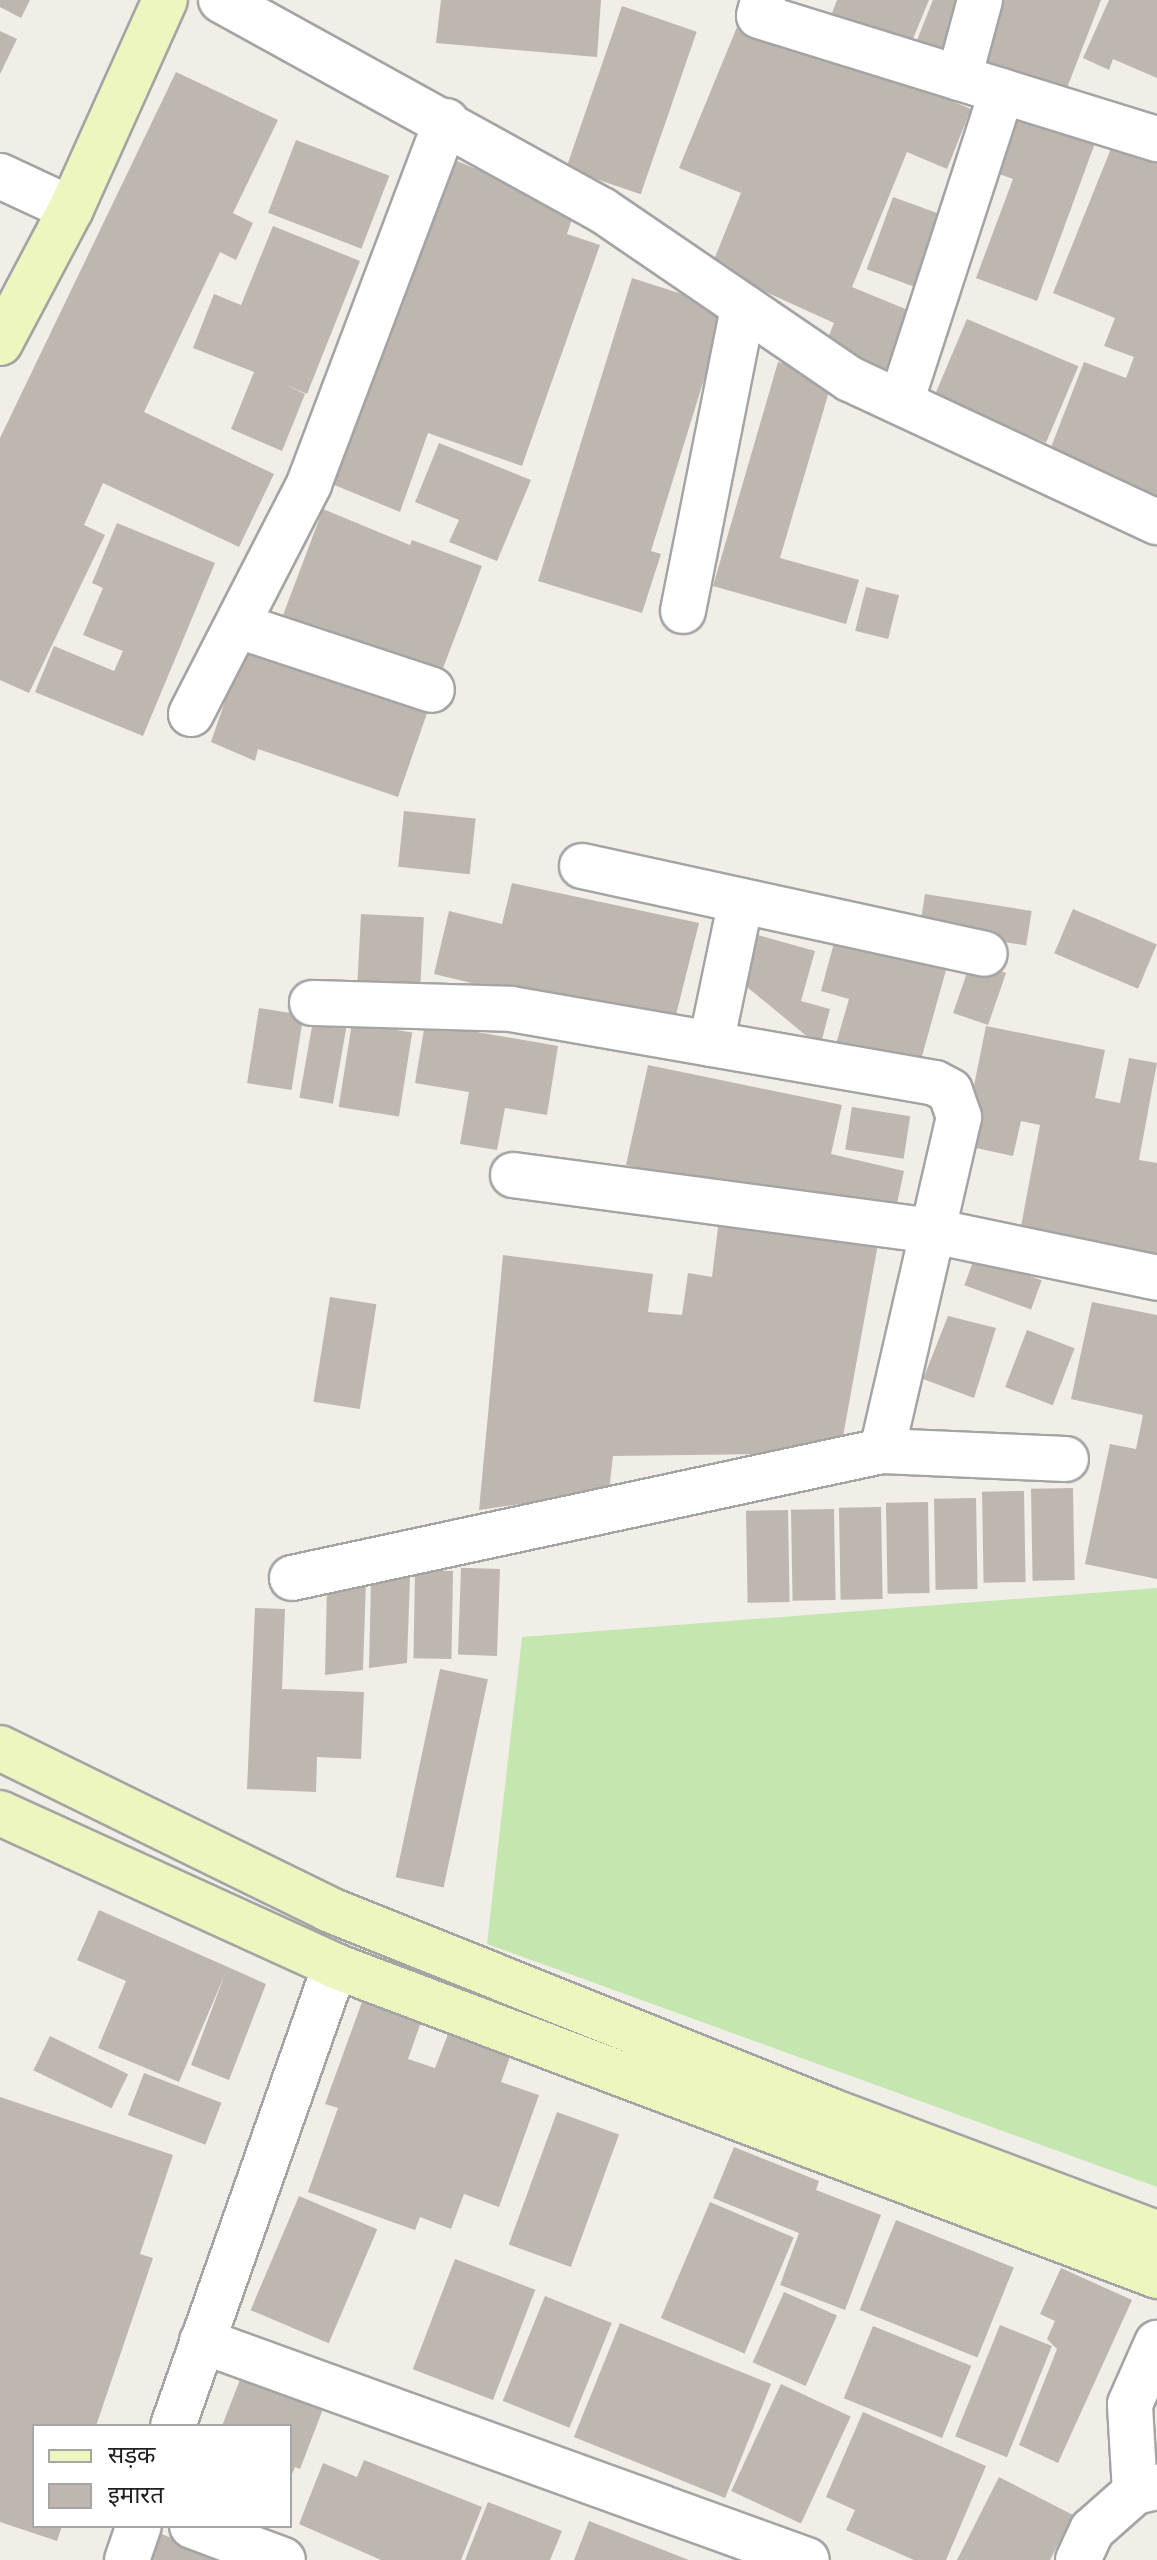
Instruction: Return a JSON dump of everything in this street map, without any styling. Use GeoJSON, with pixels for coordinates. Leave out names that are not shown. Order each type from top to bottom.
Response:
{"type":"FeatureCollection","features":[{"type":"Feature","properties":{"kind":"street"},"geometry":{"type":"LineString","coordinates":[[0,343],[71,209],[165,0]]}},
{"type":"Feature","properties":{"kind":"street"},"geometry":{"type":"LineString","coordinates":[[221,0],[446,121],[602,210],[850,379],[1157,522]]}},
{"type":"Feature","properties":{"kind":"street"},"geometry":{"type":"LineString","coordinates":[[763,0],[759,16],[1157,139]]}},
{"type":"Feature","properties":{"kind":"street"},"geometry":{"type":"LineString","coordinates":[[959,78],[980,0]]}},
{"type":"Feature","properties":{"kind":"street"},"geometry":{"type":"LineString","coordinates":[[901,402],[1002,91]]}},
{"type":"Feature","properties":{"kind":"street"},"geometry":{"type":"LineString","coordinates":[[191,714],[239,626],[309,484],[446,121]]}},
{"type":"Feature","properties":{"kind":"street"},"geometry":{"type":"LineString","coordinates":[[0,176],[71,209]]}},
{"type":"Feature","properties":{"kind":"street"},"geometry":{"type":"LineString","coordinates":[[683,611],[743,307]]}},
{"type":"Feature","properties":{"kind":"street"},"geometry":{"type":"LineString","coordinates":[[239,626],[432,690]]}},
{"type":"Feature","properties":{"kind":"street"},"geometry":{"type":"LineString","coordinates":[[582,866],[985,954]]}},
{"type":"Feature","properties":{"kind":"street"},"geometry":{"type":"LineString","coordinates":[[711,1044],[741,901]]}},
{"type":"Feature","properties":{"kind":"street"},"geometry":{"type":"LineString","coordinates":[[312,1003],[511,1009],[935,1083],[950,1091],[959,1117],[882,1451]]}},
{"type":"Feature","properties":{"kind":"street"},"geometry":{"type":"LineString","coordinates":[[513,1175],[933,1231],[1157,1278]]}},
{"type":"Feature","properties":{"kind":"street"},"geometry":{"type":"LineString","coordinates":[[292,1578],[882,1451],[1066,1459]]}},
{"type":"Feature","properties":{"kind":"street"},"geometry":{"type":"LineString","coordinates":[[0,1748],[328,1909],[829,2110],[1157,2233]]}},
{"type":"Feature","properties":{"kind":"street"},"geometry":{"type":"LineString","coordinates":[[0,1813],[335,1966],[1157,2276]]}},
{"type":"Feature","properties":{"kind":"street"},"geometry":{"type":"LineString","coordinates":[[174,2424],[335,1966]]}},
{"type":"Feature","properties":{"kind":"street"},"geometry":{"type":"LineString","coordinates":[[202,2341],[779,2555]]}},
{"type":"Feature","properties":{"kind":"street"},"geometry":{"type":"LineString","coordinates":[[1078,2560],[1092,2530],[1146,2490],[1130,2404],[1157,2343]]}},
{"type":"Feature","properties":{"kind":"street"},"geometry":{"type":"LineString","coordinates":[[127,2560],[138,2528]]}},
{"type":"Feature","properties":{"kind":"street"},"geometry":{"type":"LineString","coordinates":[[197,2528],[283,2560]]}},
{"type":"Feature","properties":{"kind":"green space"},"geometry":{"type":"Polygon","coordinates":[[[1157,1588],[1157,2187],[487,1944],[522,1637],[1157,1588]]]}},
{"type":"Feature","properties":{"kind":"building"},"geometry":{"type":"Polygon","coordinates":[[[0,0],[30,0],[21,18],[0,7],[0,0]]]}},
{"type":"Feature","properties":{"kind":"building"},"geometry":{"type":"Polygon","coordinates":[[[441,0],[601,0],[597,57],[436,43],[441,0]]]}},
{"type":"Feature","properties":{"kind":"building"},"geometry":{"type":"Polygon","coordinates":[[[837,0],[929,0],[910,46],[832,13],[837,0]]]}},
{"type":"Feature","properties":{"kind":"building"},"geometry":{"type":"Polygon","coordinates":[[[933,0],[969,0],[946,57],[915,45],[933,0]]]}},
{"type":"Feature","properties":{"kind":"building"},"geometry":{"type":"Polygon","coordinates":[[[994,0],[1101,0],[1065,93],[972,58],[994,0]]]}},
{"type":"Feature","properties":{"kind":"building"},"geometry":{"type":"Polygon","coordinates":[[[1109,0],[1157,0],[1157,78],[1113,59],[1109,70],[1083,58],[1109,0]]]}},
{"type":"Feature","properties":{"kind":"building"},"geometry":{"type":"Polygon","coordinates":[[[622,6],[697,32],[641,194],[566,169],[622,6]]]}},
{"type":"Feature","properties":{"kind":"building"},"geometry":{"type":"Polygon","coordinates":[[[742,15],[971,109],[947,169],[907,152],[852,287],[920,315],[894,376],[824,348],[834,323],[711,267],[741,193],[679,168],[742,15]]]}},
{"type":"Feature","properties":{"kind":"building"},"geometry":{"type":"Polygon","coordinates":[[[0,31],[17,39],[0,74],[0,31]]]}},
{"type":"Feature","properties":{"kind":"building"},"geometry":{"type":"Polygon","coordinates":[[[176,72],[278,120],[233,213],[253,223],[236,260],[220,252],[144,412],[274,474],[239,547],[103,483],[84,525],[105,535],[29,693],[0,680],[0,438],[176,72]]]}},
{"type":"Feature","properties":{"kind":"building"},"geometry":{"type":"Polygon","coordinates":[[[1013,103],[1098,135],[1037,301],[976,278],[1013,179],[988,170],[1013,103]]]}},
{"type":"Feature","properties":{"kind":"building"},"geometry":{"type":"Polygon","coordinates":[[[1118,131],[1157,147],[1157,498],[1048,455],[1084,362],[1126,378],[1134,357],[1104,346],[1115,318],[1053,293],[1118,131]]]}},
{"type":"Feature","properties":{"kind":"building"},"geometry":{"type":"Polygon","coordinates":[[[296,140],[389,176],[361,249],[268,213],[296,140]]]}},
{"type":"Feature","properties":{"kind":"building"},"geometry":{"type":"Polygon","coordinates":[[[457,161],[575,210],[567,234],[600,245],[522,466],[428,433],[400,512],[332,484],[457,161]]]}},
{"type":"Feature","properties":{"kind":"building"},"geometry":{"type":"Polygon","coordinates":[[[893,197],[955,220],[929,292],[867,269],[893,197]]]}},
{"type":"Feature","properties":{"kind":"building"},"geometry":{"type":"Polygon","coordinates":[[[273,226],[360,261],[307,394],[284,384],[305,394],[282,451],[231,429],[254,372],[193,348],[214,294],[241,305],[273,226]]]}},
{"type":"Feature","properties":{"kind":"building"},"geometry":{"type":"Polygon","coordinates":[[[632,278],[726,308],[651,551],[661,554],[642,613],[538,581],[632,278]]]}},
{"type":"Feature","properties":{"kind":"building"},"geometry":{"type":"Polygon","coordinates":[[[967,319],[1078,366],[1046,443],[935,395],[967,319]]]}},
{"type":"Feature","properties":{"kind":"building"},"geometry":{"type":"Polygon","coordinates":[[[778,362],[833,378],[780,558],[859,580],[846,624],[713,586],[778,362]]]}},
{"type":"Feature","properties":{"kind":"building"},"geometry":{"type":"Polygon","coordinates":[[[439,443],[531,480],[497,561],[449,542],[459,520],[415,502],[439,443]]]}},
{"type":"Feature","properties":{"kind":"building"},"geometry":{"type":"Polygon","coordinates":[[[323,509],[410,545],[412,540],[482,566],[440,676],[282,618],[323,509]]]}},
{"type":"Feature","properties":{"kind":"building"},"geometry":{"type":"Polygon","coordinates":[[[117,523],[215,563],[143,736],[35,692],[54,646],[114,671],[123,651],[83,635],[103,588],[92,583],[117,523]]]}},
{"type":"Feature","properties":{"kind":"building"},"geometry":{"type":"Polygon","coordinates":[[[866,587],[899,595],[888,639],[855,631],[866,587]]]}},
{"type":"Feature","properties":{"kind":"building"},"geometry":{"type":"Polygon","coordinates":[[[244,645],[433,696],[398,797],[258,749],[255,761],[211,742],[244,645]]]}},
{"type":"Feature","properties":{"kind":"building"},"geometry":{"type":"Polygon","coordinates":[[[404,811],[476,819],[470,874],[398,867],[404,811]]]}},
{"type":"Feature","properties":{"kind":"building"},"geometry":{"type":"Polygon","coordinates":[[[512,883],[699,923],[672,1031],[434,974],[449,911],[502,924],[512,883]]]}},
{"type":"Feature","properties":{"kind":"building"},"geometry":{"type":"Polygon","coordinates":[[[925,894],[1032,911],[1026,945],[920,929],[925,894]]]}},
{"type":"Feature","properties":{"kind":"building"},"geometry":{"type":"Polygon","coordinates":[[[1073,909],[1157,945],[1138,989],[1054,953],[1073,909]]]}},
{"type":"Feature","properties":{"kind":"building"},"geometry":{"type":"Polygon","coordinates":[[[361,914],[424,917],[420,990],[357,987],[361,914]]]}},
{"type":"Feature","properties":{"kind":"building"},"geometry":{"type":"Polygon","coordinates":[[[754,934],[815,951],[801,1001],[830,1009],[820,1047],[741,982],[754,934]]]}},
{"type":"Feature","properties":{"kind":"building"},"geometry":{"type":"Polygon","coordinates":[[[835,939],[946,970],[919,1067],[836,1044],[849,999],[821,991],[835,939]]]}},
{"type":"Feature","properties":{"kind":"building"},"geometry":{"type":"Polygon","coordinates":[[[971,961],[1006,973],[988,1025],[953,1013],[971,961]]]}},
{"type":"Feature","properties":{"kind":"building"},"geometry":{"type":"Polygon","coordinates":[[[259,1008],[303,1015],[292,1090],[247,1083],[259,1008]]]}},
{"type":"Feature","properties":{"kind":"building"},"geometry":{"type":"Polygon","coordinates":[[[314,1015],[347,1021],[333,1104],[299,1098],[314,1015]]]}},
{"type":"Feature","properties":{"kind":"building"},"geometry":{"type":"Polygon","coordinates":[[[352,1023],[412,1033],[399,1116],[339,1107],[352,1023]]]}},
{"type":"Feature","properties":{"kind":"building"},"geometry":{"type":"Polygon","coordinates":[[[425,1023],[558,1046],[547,1115],[505,1108],[497,1150],[460,1144],[469,1092],[415,1083],[425,1023]]]}},
{"type":"Feature","properties":{"kind":"building"},"geometry":{"type":"Polygon","coordinates":[[[986,1026],[1105,1050],[1095,1098],[1120,1103],[1129,1058],[1157,1063],[1139,1160],[1157,1163],[1157,1264],[1019,1237],[1040,1125],[1021,1121],[1013,1156],[962,1145],[986,1026]]]}},
{"type":"Feature","properties":{"kind":"building"},"geometry":{"type":"Polygon","coordinates":[[[648,1065],[842,1105],[831,1154],[904,1171],[894,1217],[751,1194],[626,1165],[648,1065]]]}},
{"type":"Feature","properties":{"kind":"building"},"geometry":{"type":"Polygon","coordinates":[[[852,1107],[910,1116],[904,1159],[845,1149],[852,1107]]]}},
{"type":"Feature","properties":{"kind":"building"},"geometry":{"type":"Polygon","coordinates":[[[720,1211],[878,1244],[840,1453],[613,1456],[609,1491],[479,1510],[503,1255],[653,1274],[648,1312],[682,1315],[688,1273],[712,1277],[720,1211]]]}},
{"type":"Feature","properties":{"kind":"building"},"geometry":{"type":"Polygon","coordinates":[[[975,1256],[1042,1280],[1031,1309],[964,1285],[975,1256]]]}},
{"type":"Feature","properties":{"kind":"building"},"geometry":{"type":"Polygon","coordinates":[[[330,1297],[376,1304],[360,1409],[313,1402],[330,1297]]]}},
{"type":"Feature","properties":{"kind":"building"},"geometry":{"type":"Polygon","coordinates":[[[1092,1302],[1157,1315],[1157,1579],[1085,1564],[1110,1444],[1136,1449],[1143,1415],[1071,1399],[1092,1302]]]}},
{"type":"Feature","properties":{"kind":"building"},"geometry":{"type":"Polygon","coordinates":[[[948,1316],[996,1328],[974,1398],[923,1379],[948,1316]]]}},
{"type":"Feature","properties":{"kind":"building"},"geometry":{"type":"Polygon","coordinates":[[[1027,1330],[1075,1348],[1053,1405],[1005,1387],[1027,1330]]]}},
{"type":"Feature","properties":{"kind":"building"},"geometry":{"type":"Polygon","coordinates":[[[1073,1488],[1075,1580],[1033,1581],[1031,1489],[1073,1488]]]}},
{"type":"Feature","properties":{"kind":"building"},"geometry":{"type":"Polygon","coordinates":[[[1024,1491],[1026,1582],[984,1583],[982,1492],[1024,1491]]]}},
{"type":"Feature","properties":{"kind":"building"},"geometry":{"type":"Polygon","coordinates":[[[976,1498],[978,1589],[936,1590],[934,1499],[976,1498]]]}},
{"type":"Feature","properties":{"kind":"building"},"geometry":{"type":"Polygon","coordinates":[[[928,1502],[930,1593],[888,1594],[886,1503],[928,1502]]]}},
{"type":"Feature","properties":{"kind":"building"},"geometry":{"type":"Polygon","coordinates":[[[881,1507],[883,1599],[841,1600],[839,1508],[881,1507]]]}},
{"type":"Feature","properties":{"kind":"building"},"geometry":{"type":"Polygon","coordinates":[[[834,1509],[836,1600],[793,1601],[791,1510],[834,1509]]]}},
{"type":"Feature","properties":{"kind":"building"},"geometry":{"type":"Polygon","coordinates":[[[788,1510],[790,1602],[748,1603],[746,1511],[788,1510]]]}},
{"type":"Feature","properties":{"kind":"building"},"geometry":{"type":"Polygon","coordinates":[[[461,1568],[500,1569],[497,1656],[458,1655],[461,1568]]]}},
{"type":"Feature","properties":{"kind":"building"},"geometry":{"type":"Polygon","coordinates":[[[415,1570],[453,1571],[451,1659],[413,1658],[415,1570]]]}},
{"type":"Feature","properties":{"kind":"building"},"geometry":{"type":"Polygon","coordinates":[[[410,1576],[407,1663],[369,1668],[371,1580],[410,1576]]]}},
{"type":"Feature","properties":{"kind":"building"},"geometry":{"type":"Polygon","coordinates":[[[366,1582],[363,1670],[325,1675],[327,1586],[366,1582]]]}},
{"type":"Feature","properties":{"kind":"building"},"geometry":{"type":"Polygon","coordinates":[[[255,1608],[285,1609],[282,1689],[364,1692],[361,1759],[317,1757],[316,1792],[247,1789],[255,1608]]]}},
{"type":"Feature","properties":{"kind":"building"},"geometry":{"type":"Polygon","coordinates":[[[440,1669],[488,1679],[444,1888],[396,1877],[440,1669]]]}},
{"type":"Feature","properties":{"kind":"building"},"geometry":{"type":"Polygon","coordinates":[[[99,1910],[266,1984],[229,2080],[191,2065],[225,1974],[179,2082],[98,2048],[126,1981],[77,1960],[99,1910]]]}},
{"type":"Feature","properties":{"kind":"building"},"geometry":{"type":"Polygon","coordinates":[[[362,2002],[421,2022],[408,2059],[435,2068],[450,2029],[512,2051],[501,2082],[539,2095],[499,2207],[464,2194],[451,2229],[420,2217],[415,2230],[308,2192],[338,2108],[325,2104],[362,2002]]]}},
{"type":"Feature","properties":{"kind":"building"},"geometry":{"type":"Polygon","coordinates":[[[50,2036],[128,2074],[112,2108],[33,2070],[50,2036]]]}},
{"type":"Feature","properties":{"kind":"building"},"geometry":{"type":"Polygon","coordinates":[[[144,2073],[221,2103],[205,2145],[128,2115],[144,2073]]]}},
{"type":"Feature","properties":{"kind":"building"},"geometry":{"type":"Polygon","coordinates":[[[0,2097],[173,2155],[140,2254],[153,2258],[97,2424],[32,2424],[32,2528],[61,2528],[57,2541],[0,2522],[0,2097]]]}},
{"type":"Feature","properties":{"kind":"building"},"geometry":{"type":"Polygon","coordinates":[[[557,2112],[619,2135],[571,2267],[509,2244],[557,2112]]]}},
{"type":"Feature","properties":{"kind":"building"},"geometry":{"type":"Polygon","coordinates":[[[734,2147],[819,2181],[816,2190],[881,2215],[845,2310],[780,2285],[799,2233],[713,2198],[734,2147]]]}},
{"type":"Feature","properties":{"kind":"building"},"geometry":{"type":"Polygon","coordinates":[[[299,2196],[377,2229],[329,2343],[251,2310],[299,2196]]]}},
{"type":"Feature","properties":{"kind":"building"},"geometry":{"type":"Polygon","coordinates":[[[710,2202],[794,2238],[745,2354],[661,2318],[710,2202]]]}},
{"type":"Feature","properties":{"kind":"building"},"geometry":{"type":"Polygon","coordinates":[[[896,2220],[1014,2268],[977,2358],[860,2310],[896,2220]]]}},
{"type":"Feature","properties":{"kind":"building"},"geometry":{"type":"Polygon","coordinates":[[[455,2259],[535,2290],[493,2400],[413,2369],[455,2259]]]}},
{"type":"Feature","properties":{"kind":"building"},"geometry":{"type":"Polygon","coordinates":[[[1061,2268],[1132,2300],[1058,2463],[1019,2445],[1057,2349],[1047,2339],[1055,2321],[1040,2314],[1061,2268]]]}},
{"type":"Feature","properties":{"kind":"building"},"geometry":{"type":"Polygon","coordinates":[[[784,2292],[837,2316],[806,2386],[753,2362],[784,2292]]]}},
{"type":"Feature","properties":{"kind":"building"},"geometry":{"type":"Polygon","coordinates":[[[545,2296],[612,2323],[569,2428],[503,2401],[545,2296]]]}},
{"type":"Feature","properties":{"kind":"building"},"geometry":{"type":"Polygon","coordinates":[[[620,2323],[771,2384],[725,2498],[574,2437],[620,2323]]]}},
{"type":"Feature","properties":{"kind":"building"},"geometry":{"type":"Polygon","coordinates":[[[1000,2325],[1052,2346],[1007,2457],[955,2436],[1000,2325]]]}},
{"type":"Feature","properties":{"kind":"building"},"geometry":{"type":"Polygon","coordinates":[[[873,2326],[971,2366],[942,2438],[844,2398],[873,2326]]]}},
{"type":"Feature","properties":{"kind":"building"},"geometry":{"type":"Polygon","coordinates":[[[241,2377],[323,2409],[300,2469],[295,2467],[292,2474],[292,2424],[223,2424],[241,2377]]]}},
{"type":"Feature","properties":{"kind":"building"},"geometry":{"type":"Polygon","coordinates":[[[781,2384],[851,2417],[801,2523],[731,2491],[781,2384]]]}},
{"type":"Feature","properties":{"kind":"building"},"geometry":{"type":"Polygon","coordinates":[[[863,2412],[986,2466],[946,2560],[914,2560],[846,2530],[855,2510],[826,2497],[863,2412]]]}},
{"type":"Feature","properties":{"kind":"building"},"geometry":{"type":"Polygon","coordinates":[[[364,2460],[482,2507],[461,2560],[381,2560],[299,2524],[323,2463],[357,2477],[364,2460]]]}},
{"type":"Feature","properties":{"kind":"building"},"geometry":{"type":"Polygon","coordinates":[[[999,2477],[1073,2515],[1050,2560],[957,2560],[999,2477]]]}},
{"type":"Feature","properties":{"kind":"building"},"geometry":{"type":"Polygon","coordinates":[[[488,2502],[562,2531],[550,2560],[465,2560],[488,2502]]]}},
{"type":"Feature","properties":{"kind":"building"},"geometry":{"type":"Polygon","coordinates":[[[589,2521],[689,2560],[574,2560],[589,2521]]]}},
{"type":"Feature","properties":{"kind":"building"},"geometry":{"type":"Polygon","coordinates":[[[157,2532],[225,2560],[145,2560],[157,2532]]]}}]}
